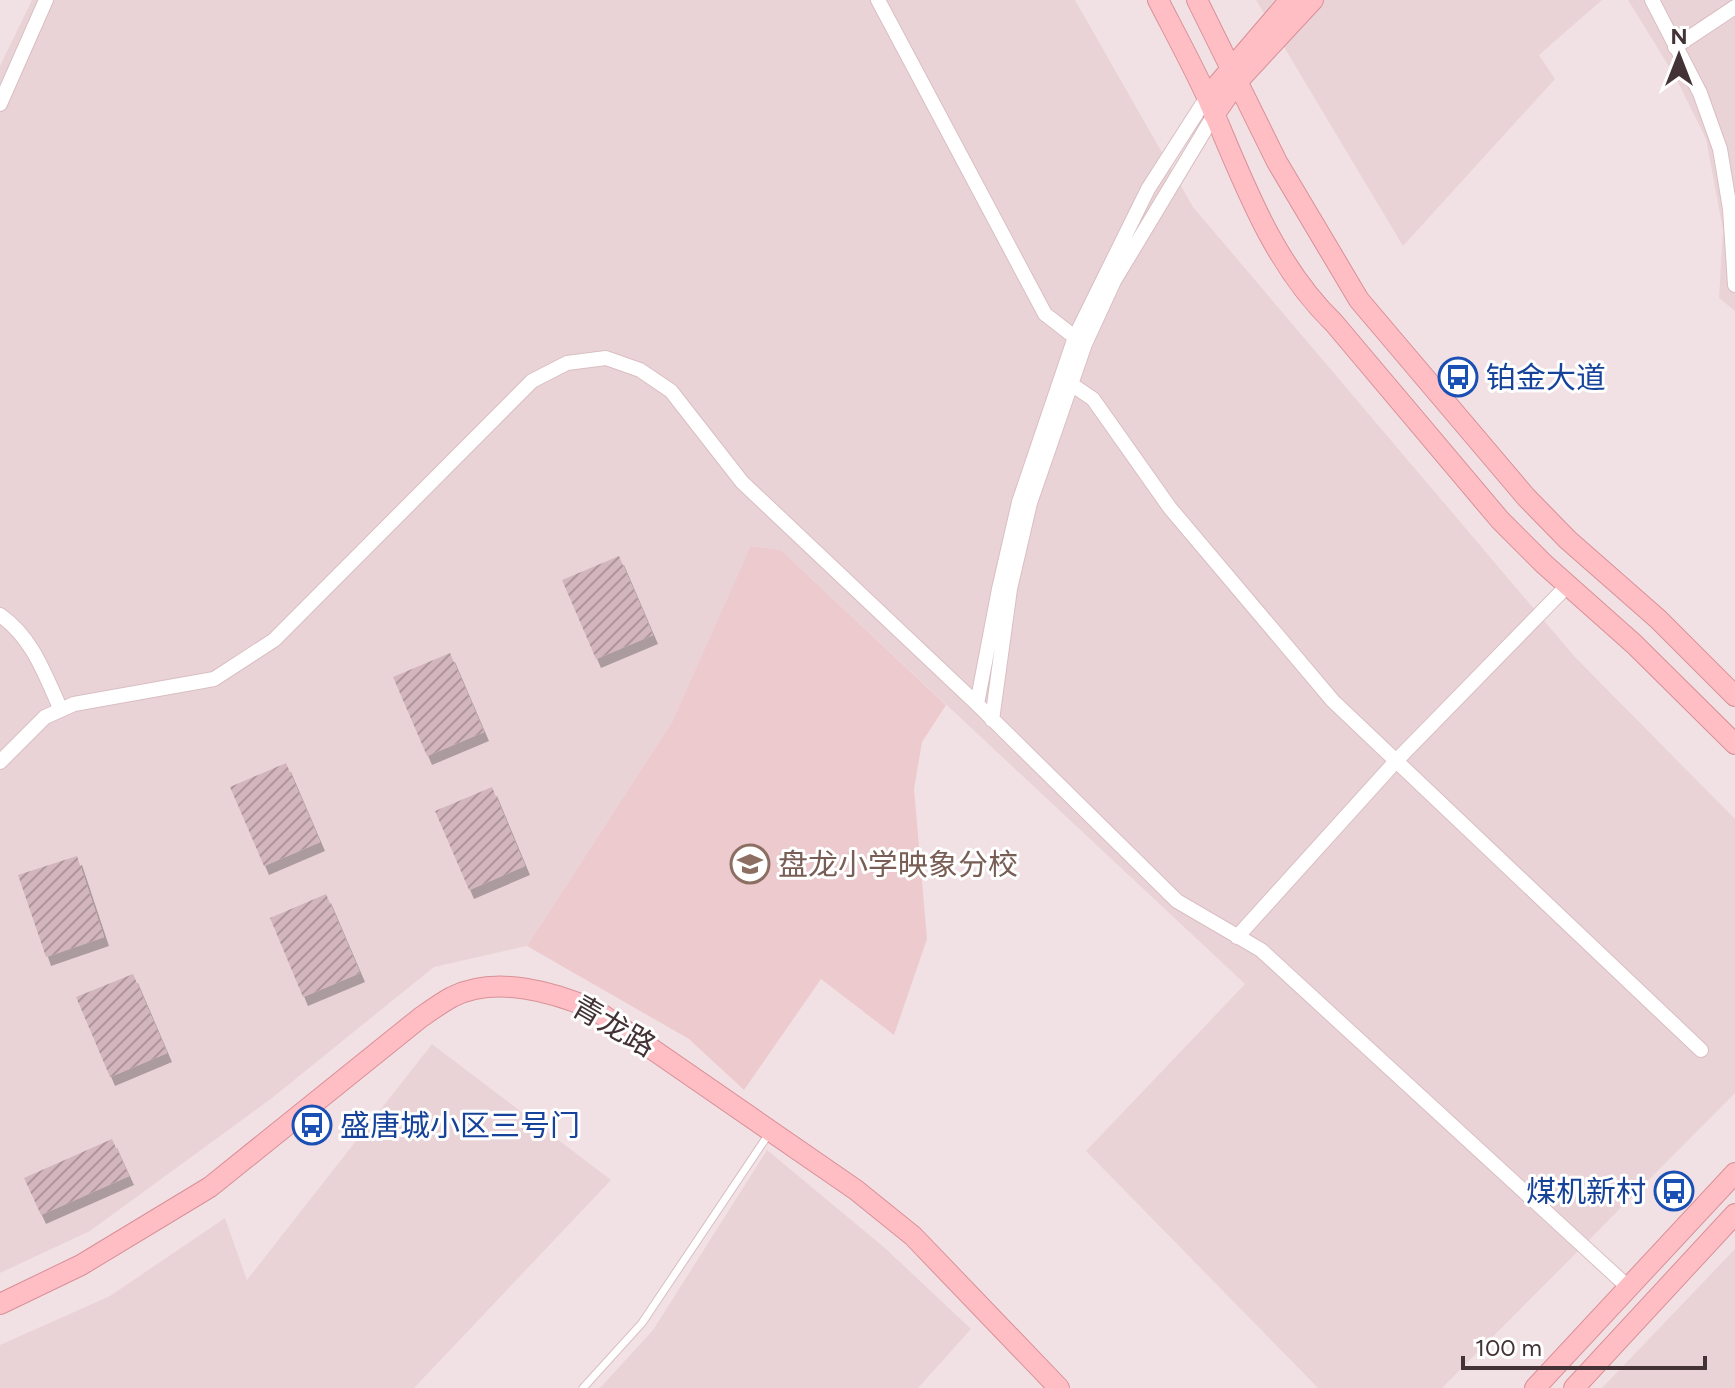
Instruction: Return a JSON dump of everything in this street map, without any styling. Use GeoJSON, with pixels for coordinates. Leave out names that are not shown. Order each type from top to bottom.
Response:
{"type":"FeatureCollection","features":[{"type":"Feature","properties":{"kind":"main road"},"geometry":{"type":"LineString","coordinates":[[1158,0],[1266,231],[1313,303],[1334,323],[1500,520],[1634,644],[1735,744]]}},
{"type":"Feature","properties":{"kind":"main road"},"geometry":{"type":"LineString","coordinates":[[1197,0],[1302,207],[1347,275],[1359,300],[1526,497],[1568,540],[1658,619],[1735,696]]}},
{"type":"Feature","properties":{"kind":"main road"},"geometry":{"type":"LineString","coordinates":[[1210,106],[1290,0]]}},
{"type":"Feature","properties":{"kind":"main road"},"geometry":{"type":"LineString","coordinates":[[1233,75],[1313,0]]}},
{"type":"Feature","properties":{"kind":"main road","name":"青龙路"},"geometry":{"type":"LineString","coordinates":[[0,1304],[81,1265],[210,1187],[420,1018],[453,996],[490,987],[523,989],[565,997],[597,1011],[856,1190],[913,1236],[1059,1388]]}},
{"type":"Feature","properties":{"kind":"main road"},"geometry":{"type":"LineString","coordinates":[[1535,1388],[1735,1173]]}},
{"type":"Feature","properties":{"kind":"main road"},"geometry":{"type":"LineString","coordinates":[[1574,1388],[1735,1214]]}},
{"type":"Feature","properties":{"kind":"street"},"geometry":{"type":"LineString","coordinates":[[0,104],[46,0]]}},
{"type":"Feature","properties":{"kind":"street"},"geometry":{"type":"LineString","coordinates":[[878,0],[1045,314],[1080,341]]}},
{"type":"Feature","properties":{"kind":"street"},"geometry":{"type":"LineString","coordinates":[[1652,0],[1700,93],[1720,149],[1730,209],[1735,285]]}},
{"type":"Feature","properties":{"kind":"street"},"geometry":{"type":"LineString","coordinates":[[1675,47],[1735,7]]}},
{"type":"Feature","properties":{"kind":"street"},"geometry":{"type":"LineString","coordinates":[[977,704],[1019,502],[1080,341],[1210,106]]}},
{"type":"Feature","properties":{"kind":"street"},"geometry":{"type":"LineString","coordinates":[[992,720],[1010,589],[1030,503],[1071,384],[1080,341]]}},
{"type":"Feature","properties":{"kind":"street"},"geometry":{"type":"LineString","coordinates":[[0,762],[45,717],[74,704],[214,679],[262,648],[274,640],[532,381],[567,363],[606,358],[640,370],[671,391],[742,482],[977,704],[1177,901],[1261,950],[1628,1287]]}},
{"type":"Feature","properties":{"kind":"street"},"geometry":{"type":"LineString","coordinates":[[1071,384],[1093,399],[1170,508],[1333,701],[1701,1050]]}},
{"type":"Feature","properties":{"kind":"street"},"geometry":{"type":"LineString","coordinates":[[1237,937],[1396,761],[1568,585]]}},
{"type":"Feature","properties":{"kind":"street"},"geometry":{"type":"LineString","coordinates":[[0,615],[16,627],[35,653],[61,710]]}},
{"type":"Feature","properties":{"kind":"lane"},"geometry":{"type":"LineString","coordinates":[[583,1388],[642,1323],[772,1130]]}},
{"type":"Feature","properties":{"kind":"shaded area"},"geometry":{"type":"Polygon","coordinates":[[[32,0],[1075,0],[1193,207],[1574,656],[1735,819],[1735,1093],[1442,1388],[1318,1388],[1086,1151],[1245,984],[781,550],[752,546],[672,722],[527,946],[434,967],[272,1098],[90,1231],[0,1273],[0,66],[32,0]]]}},
{"type":"Feature","properties":{"kind":"shaded area"},"geometry":{"type":"Polygon","coordinates":[[[1256,0],[1602,0],[1539,55],[1555,79],[1403,246],[1256,0]]]}},
{"type":"Feature","properties":{"kind":"shaded area"},"geometry":{"type":"Polygon","coordinates":[[[1628,0],[1735,0],[1735,311],[1719,298],[1723,230],[1706,139],[1675,76],[1628,0]]]}},
{"type":"Feature","properties":{"kind":"shaded area","name":"盘龙小学映象分校"},"geometry":{"type":"Polygon","coordinates":[[[751,546],[781,550],[946,705],[922,742],[914,789],[927,939],[894,1035],[821,979],[744,1090],[689,1039],[527,946],[672,722],[751,546]]]}},
{"type":"Feature","properties":{"kind":"shaded area"},"geometry":{"type":"Polygon","coordinates":[[[432,1044],[611,1180],[414,1388],[0,1388],[0,1345],[110,1296],[225,1218],[247,1280],[432,1044]]]}},
{"type":"Feature","properties":{"kind":"shaded area"},"geometry":{"type":"Polygon","coordinates":[[[767,1150],[885,1248],[971,1329],[918,1388],[600,1388],[653,1330],[767,1150]]]}},
{"type":"Feature","properties":{"kind":"shaded area"},"geometry":{"type":"Polygon","coordinates":[[[1735,1249],[1735,1388],[1602,1388],[1735,1249]]]}},
{"type":"Feature","properties":{"kind":"building"},"geometry":{"type":"Polygon","coordinates":[[[619,556],[653,635],[596,659],[562,580],[619,556]]]}},
{"type":"Feature","properties":{"kind":"building"},"geometry":{"type":"Polygon","coordinates":[[[450,653],[484,732],[427,756],[393,677],[450,653]]]}},
{"type":"Feature","properties":{"kind":"building"},"geometry":{"type":"Polygon","coordinates":[[[286,763],[320,842],[264,866],[230,787],[286,763]]]}},
{"type":"Feature","properties":{"kind":"building"},"geometry":{"type":"Polygon","coordinates":[[[492,787],[525,866],[469,890],[435,811],[492,787]]]}},
{"type":"Feature","properties":{"kind":"building"},"geometry":{"type":"Polygon","coordinates":[[[77,856],[104,937],[46,957],[18,875],[77,856]]]}},
{"type":"Feature","properties":{"kind":"building"},"geometry":{"type":"Polygon","coordinates":[[[326,894],[360,973],[303,997],[270,918],[326,894]]]}},
{"type":"Feature","properties":{"kind":"building"},"geometry":{"type":"Polygon","coordinates":[[[133,974],[167,1053],[110,1077],[76,997],[133,974]]]}},
{"type":"Feature","properties":{"kind":"building"},"geometry":{"type":"Polygon","coordinates":[[[112,1139],[129,1176],[41,1215],[24,1178],[112,1139]]]}},
{"type":"Feature","properties":{"kind":"place","name":"铂金大道"},"geometry":{"type":"Point","coordinates":[1458,377]}},
{"type":"Feature","properties":{"kind":"place","name":"盘龙小学映象分校"},"geometry":{"type":"Point","coordinates":[750,864]}},
{"type":"Feature","properties":{"kind":"place","name":"盛唐城小区三号门"},"geometry":{"type":"Point","coordinates":[312,1125]}},
{"type":"Feature","properties":{"kind":"place","name":"煤机新村"},"geometry":{"type":"Point","coordinates":[1674,1191]}}]}
